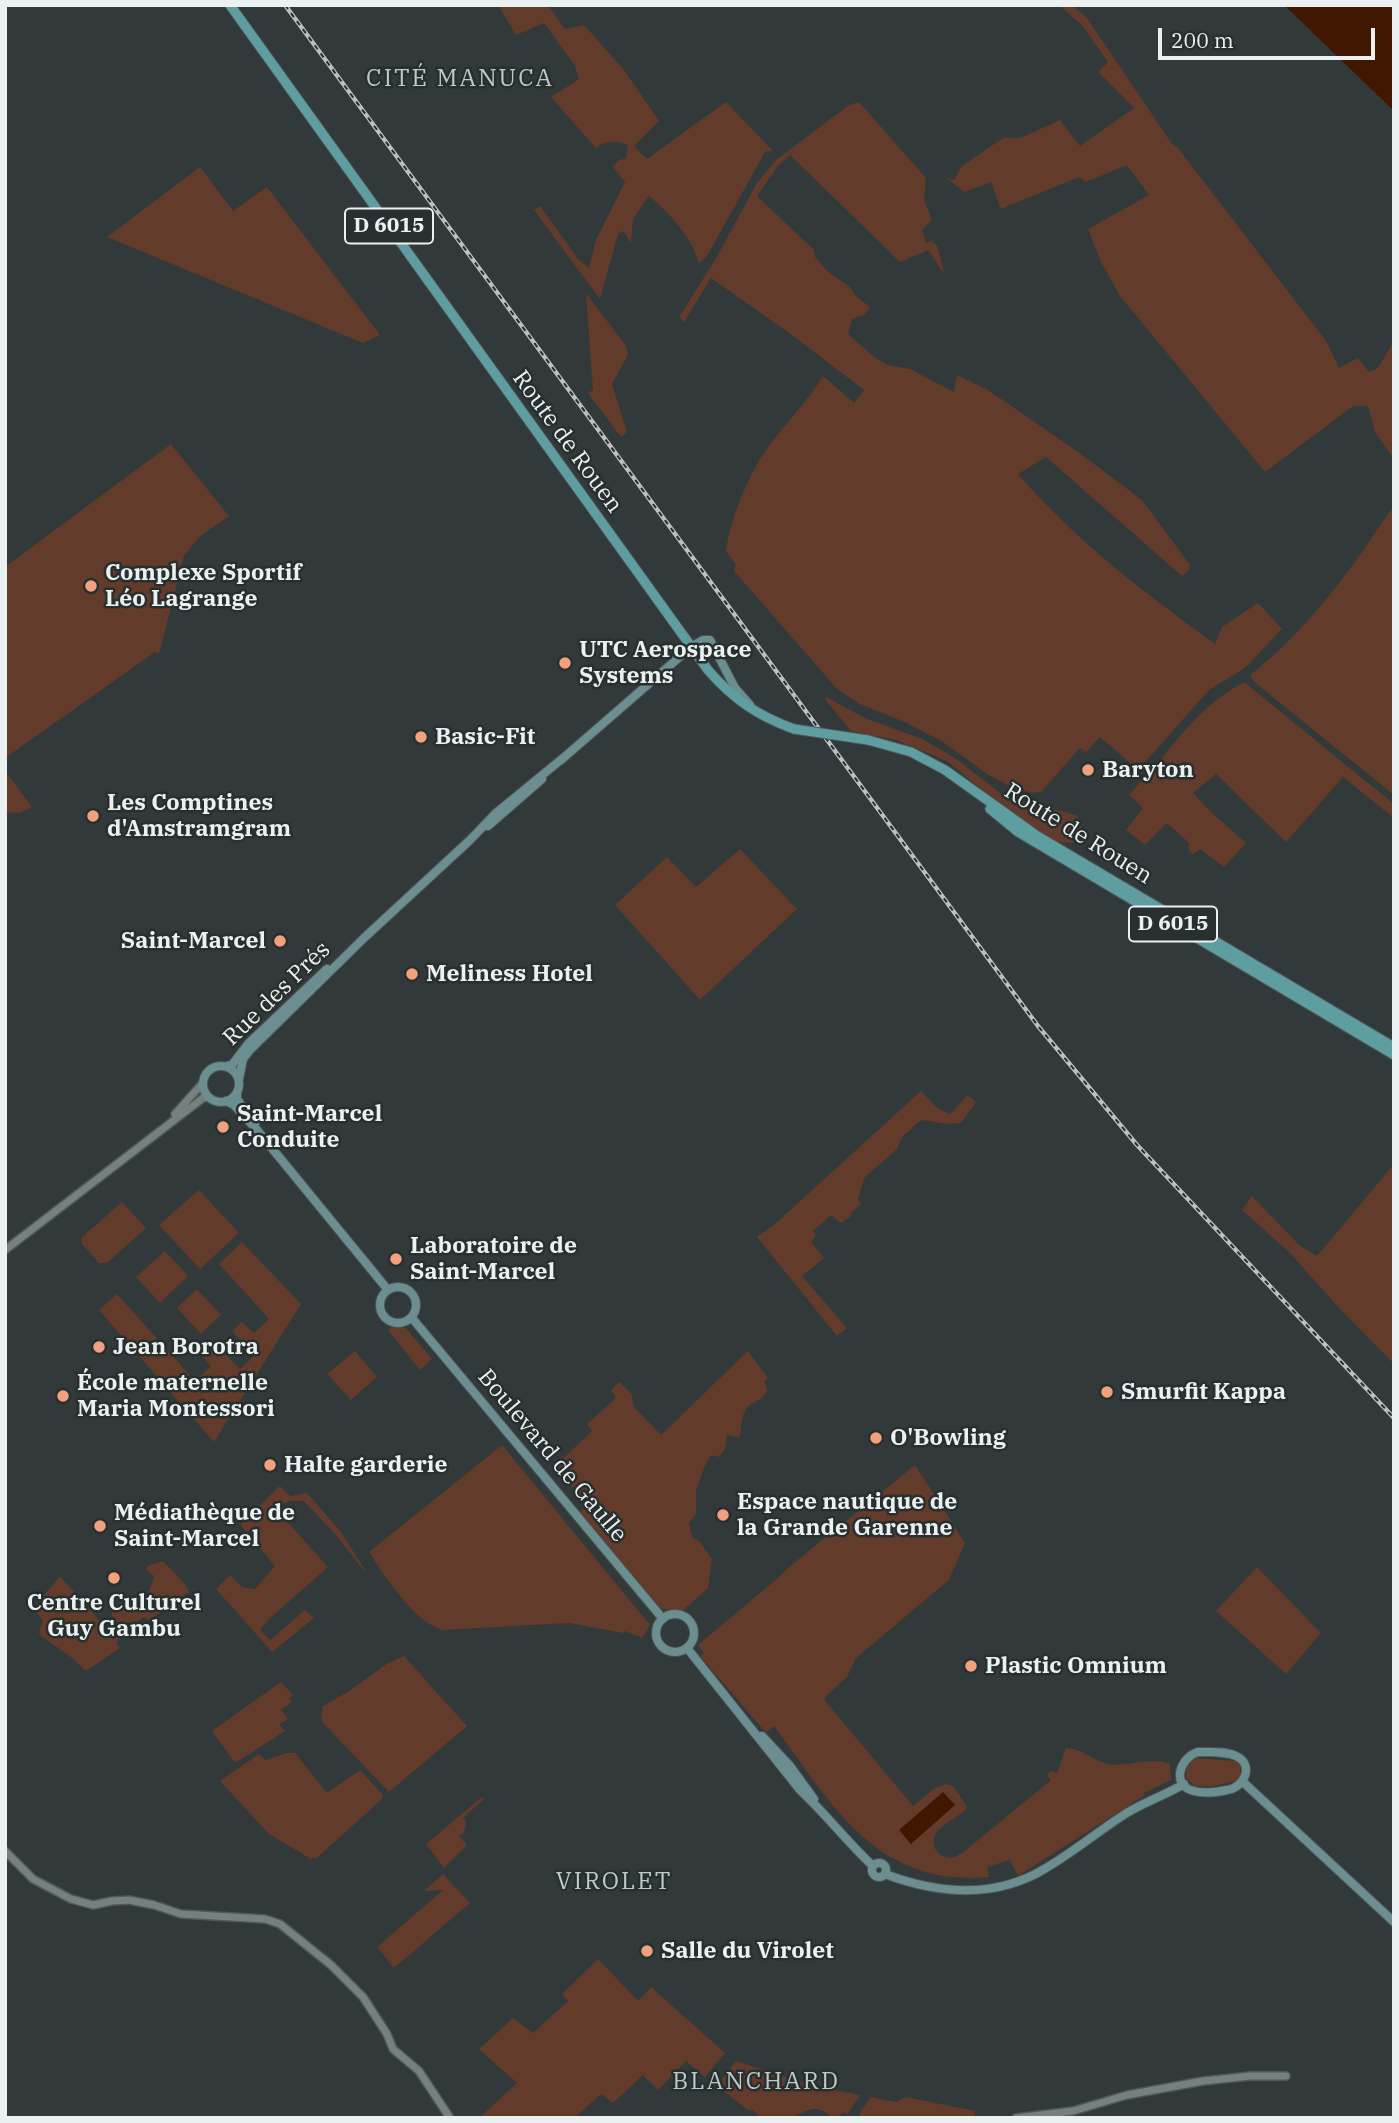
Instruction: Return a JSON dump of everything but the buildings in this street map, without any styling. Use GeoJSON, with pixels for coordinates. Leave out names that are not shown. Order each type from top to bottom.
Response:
{"type":"FeatureCollection","features":[{"type":"Feature","properties":{"kind":"main road","name":"Route de Rouen"},"geometry":{"type":"LineString","coordinates":[[230,5],[691,647],[723,687],[756,713],[794,729],[869,740],[911,752],[927,760],[1036,835],[1394,1047]]}},
{"type":"Feature","properties":{"kind":"main road"},"geometry":{"type":"LineString","coordinates":[[691,647],[703,640],[710,640],[735,688],[756,713]]}},
{"type":"Feature","properties":{"kind":"main road","name":"Rue des Prés"},"geometry":{"type":"LineString","coordinates":[[227,1066],[232,1065],[243,1049],[293,1000],[691,647]]}},
{"type":"Feature","properties":{"kind":"main road","name":"Route de Rouen"},"geometry":{"type":"LineString","coordinates":[[961,781],[1001,820],[1018,832],[1394,1055]]}},
{"type":"Feature","properties":{"kind":"main road","name":"Rue des Prés"},"geometry":{"type":"LineString","coordinates":[[239,1079],[242,1062],[249,1051],[334,970],[353,948]]}},
{"type":"Feature","properties":{"kind":"main road"},"geometry":{"type":"LineString","coordinates":[[257,1130],[246,1109],[237,1100],[239,1079],[234,1070],[220,1065],[210,1068],[202,1084],[208,1097],[234,1105],[388,1290]]}},
{"type":"Feature","properties":{"kind":"main road"},"geometry":{"type":"LineString","coordinates":[[226,1101],[237,1092]]}},
{"type":"Feature","properties":{"kind":"main road"},"geometry":{"type":"LineString","coordinates":[[398,1287],[413,1294],[417,1303],[412,1318],[400,1323],[386,1318],[380,1305],[388,1290],[398,1287]]}},
{"type":"Feature","properties":{"kind":"main road","name":"Boulevard de Gaulle"},"geometry":{"type":"LineString","coordinates":[[412,1318],[663,1619]]}},
{"type":"Feature","properties":{"kind":"main road"},"geometry":{"type":"LineString","coordinates":[[673,1614],[689,1620],[694,1636],[687,1648],[673,1652],[659,1644],[657,1629],[663,1619],[673,1614]]}},
{"type":"Feature","properties":{"kind":"main road"},"geometry":{"type":"LineString","coordinates":[[687,1648],[752,1727],[790,1766],[851,1846],[873,1866],[882,1863],[886,1869],[885,1874],[936,1888],[971,1891],[998,1887],[1045,1869],[1139,1805],[1184,1784]]}},
{"type":"Feature","properties":{"kind":"main road"},"geometry":{"type":"LineString","coordinates":[[1198,1752],[1226,1753],[1238,1757],[1245,1764],[1247,1771],[1243,1782],[1232,1790],[1195,1791],[1184,1784],[1180,1773],[1181,1765],[1187,1757],[1198,1752]]}},
{"type":"Feature","properties":{"kind":"main road"},"geometry":{"type":"LineString","coordinates":[[1243,1782],[1394,1922]]}},
{"type":"Feature","properties":{"kind":"street"},"geometry":{"type":"LineString","coordinates":[[155,1134],[202,1084]]}},
{"type":"Feature","properties":{"kind":"street"},"geometry":{"type":"LineString","coordinates":[[5,1250],[155,1134],[208,1097]]}},
{"type":"Feature","properties":{"kind":"street"},"geometry":{"type":"LineString","coordinates":[[5,1851],[33,1879],[71,1899],[93,1905],[129,1900],[181,1914],[265,1919],[280,1924],[331,1965],[363,1997],[387,2034],[393,2049],[419,2071],[450,2118]]}},
{"type":"Feature","properties":{"kind":"street"},"geometry":{"type":"LineString","coordinates":[[1016,2118],[1073,2111],[1127,2095],[1203,2081],[1250,2076],[1286,2076]]}},
{"type":"Feature","properties":{"kind":"shaded area"},"geometry":{"type":"Polygon","coordinates":[[[498,5],[548,5],[565,29],[584,25],[624,70],[659,121],[634,146],[647,159],[726,102],[773,151],[765,152],[707,256],[699,264],[679,227],[649,196],[633,219],[631,243],[623,231],[618,234],[600,299],[534,210],[540,206],[578,259],[589,268],[596,240],[625,182],[613,167],[626,158],[628,145],[612,142],[596,148],[551,97],[579,79],[575,66],[544,23],[516,35],[498,5]]]}},
{"type":"Feature","properties":{"kind":"shaded area"},"geometry":{"type":"Polygon","coordinates":[[[1059,5],[1072,5],[1087,18],[1172,144],[1178,148],[1326,341],[1339,368],[1358,358],[1369,372],[1378,368],[1394,341],[1394,459],[1375,432],[1368,406],[1353,406],[1265,472],[1120,296],[1101,262],[1088,229],[1149,195],[1127,165],[1086,182],[1079,177],[1001,209],[991,182],[965,192],[946,178],[954,180],[962,166],[1003,138],[1020,138],[1060,120],[1080,146],[1134,108],[1098,72],[1108,62],[1082,25],[1059,5]]]}},
{"type":"Feature","properties":{"kind":"shaded area"},"geometry":{"type":"Polygon","coordinates":[[[1284,5],[1394,5],[1394,111],[1284,5]]]}},
{"type":"Feature","properties":{"kind":"shaded area"},"geometry":{"type":"Polygon","coordinates":[[[859,102],[926,178],[924,200],[932,220],[922,230],[926,243],[932,241],[937,246],[945,275],[928,250],[900,262],[790,155],[778,166],[757,196],[814,250],[815,257],[828,272],[849,286],[856,296],[870,307],[864,315],[852,319],[848,334],[874,357],[888,365],[910,369],[954,392],[957,375],[988,390],[1142,500],[1190,565],[1189,570],[1182,576],[1046,457],[1018,474],[1087,544],[1215,644],[1222,627],[1258,603],[1282,629],[1245,668],[1209,690],[1138,770],[1100,737],[1086,752],[1080,748],[1041,792],[1016,789],[987,774],[943,742],[907,723],[860,704],[837,689],[734,571],[736,565],[726,551],[731,527],[748,481],[767,448],[823,376],[854,403],[864,390],[711,278],[684,322],[679,317],[715,260],[757,183],[776,160],[849,105],[859,102]]]}},
{"type":"Feature","properties":{"kind":"shaded area"},"geometry":{"type":"Polygon","coordinates":[[[200,167],[233,211],[267,187],[380,335],[363,343],[107,237],[200,167]]]}},
{"type":"Feature","properties":{"kind":"shaded area"},"geometry":{"type":"Polygon","coordinates":[[[586,293],[626,346],[628,355],[612,384],[627,432],[621,437],[588,393],[593,390],[586,293]]]}},
{"type":"Feature","properties":{"kind":"shaded area","name":"Complexe Sportif Léo Lagrange"},"geometry":{"type":"Polygon","coordinates":[[[171,444],[229,516],[199,537],[184,556],[159,654],[155,652],[5,758],[5,567],[171,444]]]}},
{"type":"Feature","properties":{"kind":"shaded area"},"geometry":{"type":"Polygon","coordinates":[[[1394,505],[1394,795],[1253,681],[1250,675],[1292,637],[1329,596],[1394,505]]]}},
{"type":"Feature","properties":{"kind":"shaded area"},"geometry":{"type":"Polygon","coordinates":[[[1244,682],[1394,804],[1394,818],[1343,777],[1286,842],[1216,774],[1193,793],[1246,843],[1224,867],[1200,849],[1193,854],[1189,851],[1189,843],[1167,823],[1145,845],[1126,830],[1143,808],[1129,795],[1149,772],[1157,772],[1163,766],[1161,759],[1199,716],[1220,697],[1244,682]]]}},
{"type":"Feature","properties":{"kind":"shaded area"},"geometry":{"type":"Polygon","coordinates":[[[824,698],[865,718],[922,739],[955,758],[1004,796],[1076,815],[1081,822],[1081,834],[1072,843],[1056,842],[1013,815],[947,761],[896,740],[851,731],[824,698]]]}},
{"type":"Feature","properties":{"kind":"shaded area"},"geometry":{"type":"Polygon","coordinates":[[[5,771],[32,807],[20,813],[5,812],[5,771]]]}},
{"type":"Feature","properties":{"kind":"shaded area"},"geometry":{"type":"Polygon","coordinates":[[[740,849],[797,909],[700,1000],[615,905],[667,857],[696,887],[740,849]]]}},
{"type":"Feature","properties":{"kind":"shaded area"},"geometry":{"type":"Polygon","coordinates":[[[921,1091],[937,1108],[950,1114],[968,1095],[976,1102],[961,1123],[921,1120],[902,1137],[897,1149],[864,1178],[858,1200],[861,1204],[851,1216],[841,1223],[831,1215],[813,1231],[816,1235],[811,1242],[824,1258],[802,1276],[847,1328],[837,1336],[757,1237],[775,1224],[921,1091]]]}},
{"type":"Feature","properties":{"kind":"shaded area"},"geometry":{"type":"Polygon","coordinates":[[[1394,1164],[1394,1364],[1289,1252],[1242,1210],[1252,1196],[1299,1245],[1317,1256],[1394,1164]]]}},
{"type":"Feature","properties":{"kind":"shaded area"},"geometry":{"type":"Polygon","coordinates":[[[199,1190],[239,1233],[200,1269],[159,1225],[199,1190]]]}},
{"type":"Feature","properties":{"kind":"shaded area"},"geometry":{"type":"Polygon","coordinates":[[[122,1202],[146,1228],[107,1263],[99,1263],[82,1244],[81,1238],[122,1202]]]}},
{"type":"Feature","properties":{"kind":"shaded area"},"geometry":{"type":"Polygon","coordinates":[[[242,1242],[301,1304],[214,1442],[99,1310],[117,1294],[195,1381],[211,1366],[204,1358],[217,1346],[240,1369],[255,1355],[232,1331],[242,1322],[254,1333],[269,1319],[219,1264],[242,1242]]]}},
{"type":"Feature","properties":{"kind":"shaded area"},"geometry":{"type":"Polygon","coordinates":[[[165,1251],[188,1276],[160,1303],[136,1277],[165,1251]]]}},
{"type":"Feature","properties":{"kind":"shaded area"},"geometry":{"type":"Polygon","coordinates":[[[197,1289],[221,1315],[201,1334],[177,1308],[197,1289]]]}},
{"type":"Feature","properties":{"kind":"shaded area"},"geometry":{"type":"Polygon","coordinates":[[[392,1326],[406,1328],[432,1359],[420,1370],[388,1330],[392,1326]]]}},
{"type":"Feature","properties":{"kind":"shaded area"},"geometry":{"type":"Polygon","coordinates":[[[355,1351],[377,1377],[351,1400],[327,1374],[355,1351]]]}},
{"type":"Feature","properties":{"kind":"shaded area"},"geometry":{"type":"Polygon","coordinates":[[[748,1351],[768,1378],[764,1381],[767,1391],[746,1409],[740,1437],[727,1435],[725,1449],[719,1457],[711,1455],[696,1490],[696,1514],[689,1523],[692,1537],[699,1541],[712,1559],[708,1588],[681,1612],[660,1608],[580,1512],[589,1504],[554,1467],[592,1431],[587,1424],[616,1398],[611,1390],[619,1382],[632,1394],[633,1406],[661,1435],[748,1351]]]}},
{"type":"Feature","properties":{"kind":"shaded area"},"geometry":{"type":"Polygon","coordinates":[[[502,1445],[650,1625],[642,1638],[625,1631],[623,1633],[569,1623],[442,1630],[421,1618],[392,1585],[369,1552],[502,1445]]]}},
{"type":"Feature","properties":{"kind":"shaded area"},"geometry":{"type":"Polygon","coordinates":[[[915,1465],[965,1543],[949,1580],[856,1658],[847,1677],[824,1698],[913,1806],[935,1788],[946,1784],[953,1786],[967,1806],[965,1811],[944,1825],[935,1835],[934,1844],[937,1851],[951,1858],[966,1850],[1051,1780],[1047,1775],[1051,1771],[1057,1773],[1066,1748],[1108,1764],[1155,1761],[1170,1764],[1171,1780],[1144,1793],[1145,1795],[1018,1876],[1010,1860],[987,1867],[989,1877],[950,1877],[916,1869],[887,1855],[861,1835],[838,1812],[774,1726],[766,1733],[700,1656],[704,1653],[698,1645],[915,1465]]]}},
{"type":"Feature","properties":{"kind":"shaded area"},"geometry":{"type":"Polygon","coordinates":[[[280,1486],[290,1496],[307,1493],[341,1532],[370,1578],[304,1501],[289,1501],[275,1508],[328,1567],[260,1630],[270,1640],[305,1610],[314,1618],[272,1652],[216,1589],[230,1575],[242,1587],[255,1589],[275,1566],[249,1535],[257,1528],[255,1526],[246,1533],[241,1524],[280,1486]]]}},
{"type":"Feature","properties":{"kind":"shaded area"},"geometry":{"type":"Polygon","coordinates":[[[163,1561],[189,1592],[149,1620],[143,1617],[127,1632],[112,1616],[112,1612],[121,1608],[120,1606],[137,1605],[140,1602],[145,1604],[154,1576],[146,1570],[147,1566],[163,1561]]]}},
{"type":"Feature","properties":{"kind":"shaded area"},"geometry":{"type":"Polygon","coordinates":[[[1257,1567],[1321,1633],[1286,1674],[1216,1611],[1257,1567]]]}},
{"type":"Feature","properties":{"kind":"shaded area"},"geometry":{"type":"Polygon","coordinates":[[[60,1576],[106,1628],[110,1624],[122,1637],[116,1642],[120,1648],[86,1671],[39,1633],[43,1620],[33,1609],[60,1576]]]}},
{"type":"Feature","properties":{"kind":"shaded area"},"geometry":{"type":"Polygon","coordinates":[[[404,1656],[467,1726],[389,1792],[323,1723],[321,1715],[323,1706],[388,1663],[404,1656]]]}},
{"type":"Feature","properties":{"kind":"shaded area"},"geometry":{"type":"Polygon","coordinates":[[[281,1682],[293,1695],[289,1698],[292,1702],[281,1710],[288,1719],[279,1724],[285,1731],[235,1763],[212,1731],[281,1682]]]}},
{"type":"Feature","properties":{"kind":"shaded area"},"geometry":{"type":"Polygon","coordinates":[[[295,1753],[327,1793],[360,1770],[382,1794],[383,1798],[317,1858],[311,1859],[269,1834],[220,1781],[259,1754],[265,1760],[295,1753]]]}},
{"type":"Feature","properties":{"kind":"shaded area"},"geometry":{"type":"Polygon","coordinates":[[[1198,1758],[1236,1761],[1240,1765],[1239,1780],[1214,1786],[1195,1786],[1186,1778],[1186,1771],[1190,1763],[1198,1758]]]}},
{"type":"Feature","properties":{"kind":"shaded area"},"geometry":{"type":"Polygon","coordinates":[[[943,1792],[955,1805],[911,1844],[899,1830],[943,1792]]]}},
{"type":"Feature","properties":{"kind":"shaded area"},"geometry":{"type":"Polygon","coordinates":[[[482,1797],[484,1799],[463,1818],[466,1822],[464,1833],[459,1836],[467,1845],[444,1868],[426,1844],[482,1797]]]}},
{"type":"Feature","properties":{"kind":"shaded area"},"geometry":{"type":"Polygon","coordinates":[[[443,1874],[470,1903],[394,1968],[377,1947],[443,1890],[424,1891],[443,1874]]]}},
{"type":"Feature","properties":{"kind":"shaded area"},"geometry":{"type":"Polygon","coordinates":[[[598,1959],[638,2001],[651,1987],[725,2053],[705,2077],[686,2061],[658,2090],[643,2075],[613,2103],[601,2094],[574,2118],[479,2118],[517,2083],[479,2049],[513,2018],[533,2033],[568,2001],[562,1994],[598,1959]]]}},
{"type":"Feature","properties":{"kind":"shaded area"},"geometry":{"type":"Polygon","coordinates":[[[736,2061],[809,2085],[860,2095],[847,2115],[843,2112],[837,2118],[817,2109],[787,2119],[761,2118],[717,2086],[736,2061]]]}},
{"type":"Feature","properties":{"kind":"shaded area"},"geometry":{"type":"Polygon","coordinates":[[[870,2097],[896,2102],[906,2097],[975,2111],[974,2118],[861,2118],[859,2115],[870,2097]]]}},
{"type":"Feature","properties":{"kind":"railway"},"geometry":{"type":"LineString","coordinates":[[285,5],[1038,1026],[1137,1145],[1394,1418]]}},
{"type":"Feature","properties":{"kind":"place","name":"Complexe Sportif Léo Lagrange"},"geometry":{"type":"Point","coordinates":[91,586]}},
{"type":"Feature","properties":{"kind":"place","name":"UTC Aerospace Systems"},"geometry":{"type":"Point","coordinates":[565,663]}},
{"type":"Feature","properties":{"kind":"place","name":"Basic-Fit"},"geometry":{"type":"Point","coordinates":[421,737]}},
{"type":"Feature","properties":{"kind":"place","name":"Baryton"},"geometry":{"type":"Point","coordinates":[1088,770]}},
{"type":"Feature","properties":{"kind":"place","name":"Les Comptines d'Amstramgram"},"geometry":{"type":"Point","coordinates":[93,816]}},
{"type":"Feature","properties":{"kind":"place","name":"Saint-Marcel"},"geometry":{"type":"Point","coordinates":[280,941]}},
{"type":"Feature","properties":{"kind":"place","name":"Meliness Hotel"},"geometry":{"type":"Point","coordinates":[412,974]}},
{"type":"Feature","properties":{"kind":"place","name":"Saint-Marcel Conduite"},"geometry":{"type":"Point","coordinates":[223,1127]}},
{"type":"Feature","properties":{"kind":"place","name":"Laboratoire de Saint-Marcel"},"geometry":{"type":"Point","coordinates":[396,1259]}},
{"type":"Feature","properties":{"kind":"place","name":"Jean Borotra"},"geometry":{"type":"Point","coordinates":[99,1347]}},
{"type":"Feature","properties":{"kind":"place","name":"Smurfit Kappa"},"geometry":{"type":"Point","coordinates":[1107,1392]}},
{"type":"Feature","properties":{"kind":"place","name":"École maternelle Maria Montessori"},"geometry":{"type":"Point","coordinates":[63,1396]}},
{"type":"Feature","properties":{"kind":"place","name":"O'Bowling"},"geometry":{"type":"Point","coordinates":[876,1438]}},
{"type":"Feature","properties":{"kind":"place","name":"Halte garderie"},"geometry":{"type":"Point","coordinates":[270,1465]}},
{"type":"Feature","properties":{"kind":"place","name":"Espace nautique de la Grande Garenne"},"geometry":{"type":"Point","coordinates":[723,1515]}},
{"type":"Feature","properties":{"kind":"place","name":"Médiathèque de Saint-Marcel"},"geometry":{"type":"Point","coordinates":[100,1526]}},
{"type":"Feature","properties":{"kind":"place","name":"Centre Culturel Guy Gambu"},"geometry":{"type":"Point","coordinates":[114,1578]}},
{"type":"Feature","properties":{"kind":"place","name":"Plastic Omnium"},"geometry":{"type":"Point","coordinates":[971,1666]}},
{"type":"Feature","properties":{"kind":"place","name":"Salle du Virolet"},"geometry":{"type":"Point","coordinates":[647,1951]}},
{"type":"Feature","properties":{"kind":"district","name":"CITÉ MANUCA"},"geometry":{"type":"Point","coordinates":[460,79]}},
{"type":"Feature","properties":{"kind":"district","name":"VIROLET"},"geometry":{"type":"Point","coordinates":[614,1882]}},
{"type":"Feature","properties":{"kind":"district","name":"BLANCHARD"},"geometry":{"type":"Point","coordinates":[756,2082]}}]}
